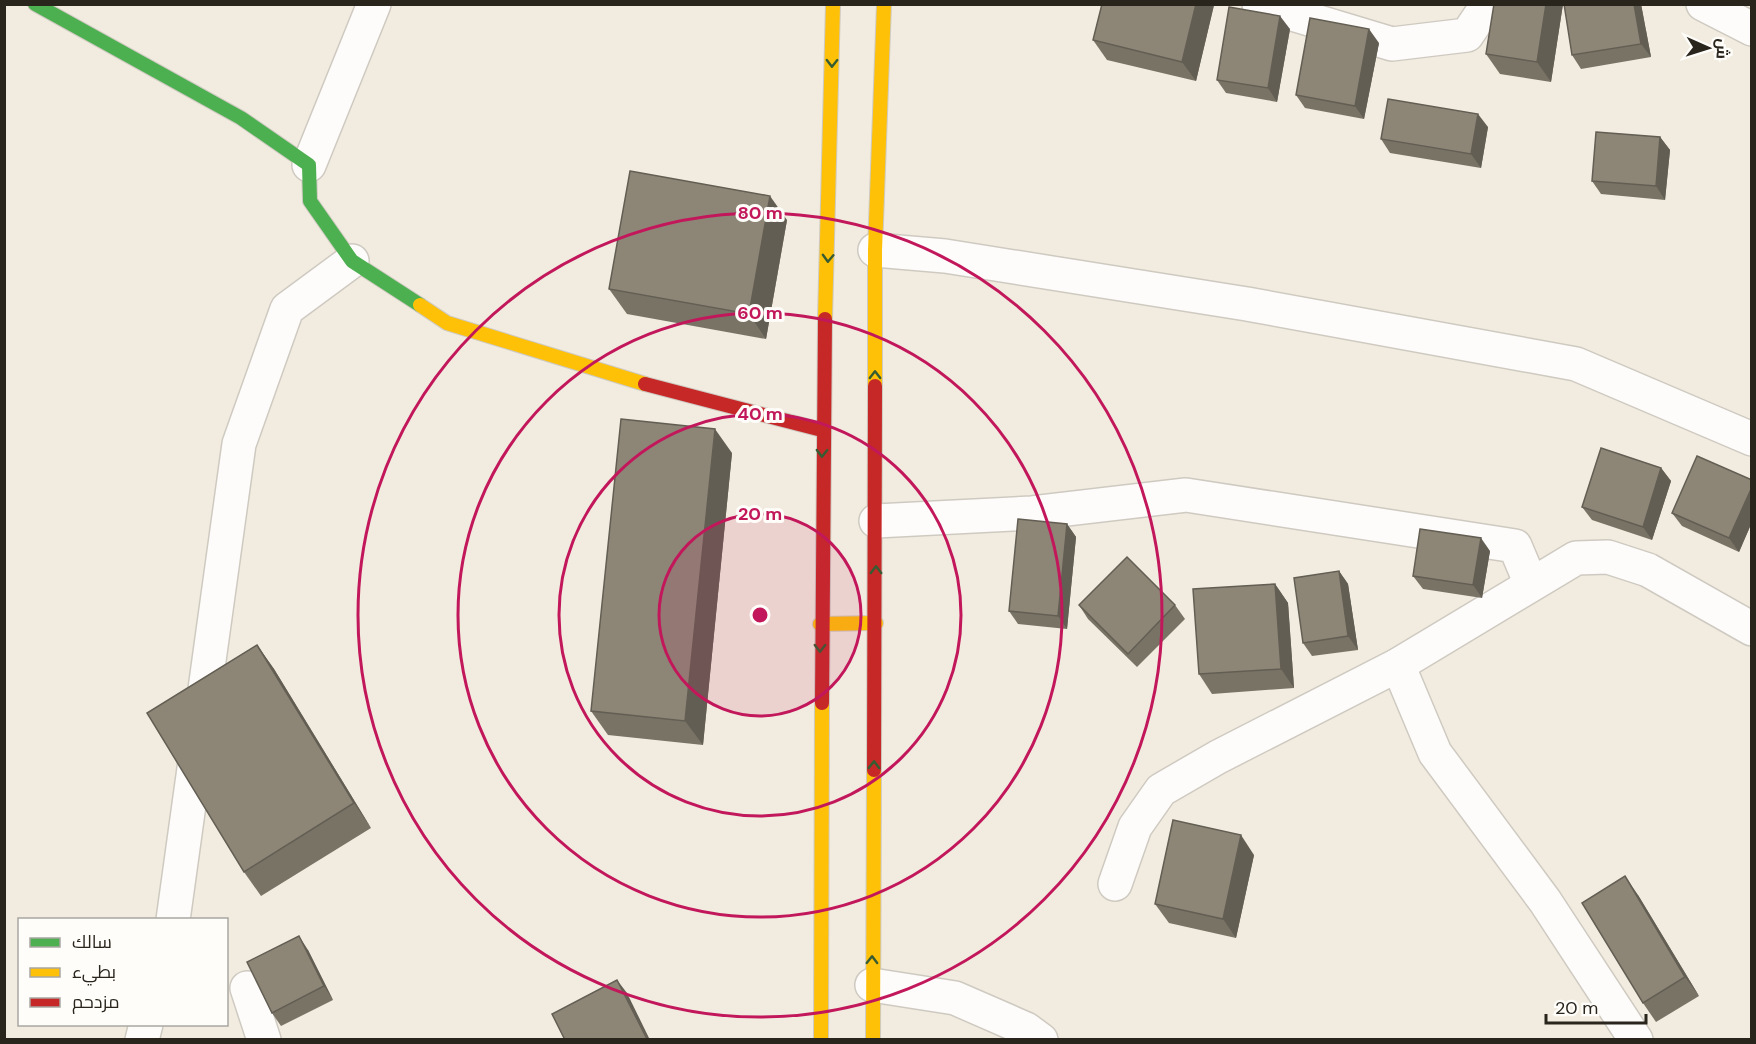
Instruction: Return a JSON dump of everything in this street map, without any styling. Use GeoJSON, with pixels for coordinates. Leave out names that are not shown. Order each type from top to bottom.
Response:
{"type":"FeatureCollection","features":[{"type":"Feature","properties":{"kind":"street"},"geometry":{"type":"LineString","coordinates":[[35,4],[240,118],[309,165]]}},
{"type":"Feature","properties":{"kind":"street"},"geometry":{"type":"LineString","coordinates":[[374,4],[309,165],[310,201],[352,261],[447,323],[670,392],[822,430]]}},
{"type":"Feature","properties":{"kind":"street"},"geometry":{"type":"LineString","coordinates":[[820,1040],[822,430],[833,4]]}},
{"type":"Feature","properties":{"kind":"street"},"geometry":{"type":"LineString","coordinates":[[873,1040],[876,623],[875,250],[884,4]]}},
{"type":"Feature","properties":{"kind":"street"},"geometry":{"type":"LineString","coordinates":[[1259,4],[1392,44],[1467,35],[1488,4]]}},
{"type":"Feature","properties":{"kind":"street"},"geometry":{"type":"LineString","coordinates":[[1703,4],[1752,28]]}},
{"type":"Feature","properties":{"kind":"street"},"geometry":{"type":"LineString","coordinates":[[875,250],[945,256],[1247,304],[1576,364],[1752,439]]}},
{"type":"Feature","properties":{"kind":"street"},"geometry":{"type":"LineString","coordinates":[[173,918],[239,444],[287,309],[352,261]]}},
{"type":"Feature","properties":{"kind":"street"},"geometry":{"type":"LineString","coordinates":[[876,521],[1032,513],[1186,495],[1515,546],[1531,584]]}},
{"type":"Feature","properties":{"kind":"street"},"geometry":{"type":"LineString","coordinates":[[1115,884],[1135,827],[1161,790],[1218,757],[1398,665],[1576,558],[1608,557],[1648,570],[1746,628],[1752,628]]}},
{"type":"Feature","properties":{"kind":"street"},"geometry":{"type":"LineString","coordinates":[[820,624],[876,623]]}},
{"type":"Feature","properties":{"kind":"street"},"geometry":{"type":"LineString","coordinates":[[1398,665],[1435,753],[1545,901],[1636,1040]]}},
{"type":"Feature","properties":{"kind":"street"},"geometry":{"type":"LineString","coordinates":[[872,985],[955,998],[1026,1029],[1041,1040]]}},
{"type":"Feature","properties":{"kind":"street"},"geometry":{"type":"LineString","coordinates":[[247,988],[264,1040]]}},
{"type":"Feature","properties":{"kind":"building"},"geometry":{"type":"Polygon","coordinates":[[[1102,4],[1196,4],[1182,62],[1093,40],[1102,4]]]}},
{"type":"Feature","properties":{"kind":"building"},"geometry":{"type":"Polygon","coordinates":[[[1494,4],[1546,4],[1537,62],[1486,54],[1494,4]]]}},
{"type":"Feature","properties":{"kind":"building"},"geometry":{"type":"Polygon","coordinates":[[[1564,4],[1634,4],[1641,44],[1572,55],[1564,4]]]}},
{"type":"Feature","properties":{"kind":"building"},"geometry":{"type":"Polygon","coordinates":[[[1229,7],[1280,16],[1268,88],[1217,80],[1229,7]]]}},
{"type":"Feature","properties":{"kind":"building"},"geometry":{"type":"Polygon","coordinates":[[[1310,18],[1369,29],[1355,106],[1296,95],[1310,18]]]}},
{"type":"Feature","properties":{"kind":"building"},"geometry":{"type":"Polygon","coordinates":[[[1388,99],[1478,114],[1471,154],[1381,139],[1388,99]]]}},
{"type":"Feature","properties":{"kind":"building"},"geometry":{"type":"Polygon","coordinates":[[[1596,132],[1660,137],[1656,186],[1592,181],[1596,132]]]}},
{"type":"Feature","properties":{"kind":"building"},"geometry":{"type":"Polygon","coordinates":[[[630,171],[770,196],[749,314],[609,289],[630,171]]]}},
{"type":"Feature","properties":{"kind":"building"},"geometry":{"type":"Polygon","coordinates":[[[621,419],[715,429],[685,721],[591,711],[621,419]]]}},
{"type":"Feature","properties":{"kind":"building"},"geometry":{"type":"Polygon","coordinates":[[[1601,448],[1661,468],[1643,527],[1582,507],[1601,448]]]}},
{"type":"Feature","properties":{"kind":"building"},"geometry":{"type":"Polygon","coordinates":[[[1697,456],[1752,480],[1752,487],[1729,538],[1672,513],[1697,456]]]}},
{"type":"Feature","properties":{"kind":"building"},"geometry":{"type":"Polygon","coordinates":[[[1018,519],[1067,524],[1058,616],[1009,611],[1018,519]]]}},
{"type":"Feature","properties":{"kind":"building"},"geometry":{"type":"Polygon","coordinates":[[[1420,529],[1481,538],[1473,585],[1413,576],[1420,529]]]}},
{"type":"Feature","properties":{"kind":"building"},"geometry":{"type":"Polygon","coordinates":[[[1127,557],[1175,605],[1128,654],[1079,605],[1127,557]]]}},
{"type":"Feature","properties":{"kind":"building"},"geometry":{"type":"Polygon","coordinates":[[[1339,571],[1348,636],[1303,643],[1294,578],[1339,571]]]}},
{"type":"Feature","properties":{"kind":"building"},"geometry":{"type":"Polygon","coordinates":[[[1275,584],[1281,669],[1199,674],[1193,589],[1275,584]]]}},
{"type":"Feature","properties":{"kind":"building"},"geometry":{"type":"Polygon","coordinates":[[[257,645],[354,803],[244,872],[147,713],[257,645]]]}},
{"type":"Feature","properties":{"kind":"building"},"geometry":{"type":"Polygon","coordinates":[[[1173,820],[1241,835],[1223,919],[1155,904],[1173,820]]]}},
{"type":"Feature","properties":{"kind":"building"},"geometry":{"type":"Polygon","coordinates":[[[1625,876],[1685,977],[1643,1003],[1582,903],[1625,876]]]}},
{"type":"Feature","properties":{"kind":"building"},"geometry":{"type":"Polygon","coordinates":[[[299,936],[324,986],[272,1013],[247,962],[299,936]]]}},
{"type":"Feature","properties":{"kind":"building"},"geometry":{"type":"Polygon","coordinates":[[[617,980],[647,1039],[565,1040],[552,1014],[617,980]]]}},
{"type":"Feature","properties":{"kind":"traffic: fast"},"geometry":{"type":"LineString","coordinates":[[35,4],[241,118],[309,165],[310,201],[352,261],[420,305]]}},
{"type":"Feature","properties":{"kind":"traffic: slow"},"geometry":{"type":"LineString","coordinates":[[825,319],[833,4]]}},
{"type":"Feature","properties":{"kind":"traffic: slow"},"geometry":{"type":"LineString","coordinates":[[875,386],[875,250],[884,4]]}},
{"type":"Feature","properties":{"kind":"traffic: slow"},"geometry":{"type":"LineString","coordinates":[[420,305],[447,323],[645,384]]}},
{"type":"Feature","properties":{"kind":"traffic: slow"},"geometry":{"type":"LineString","coordinates":[[820,624],[876,623]]}},
{"type":"Feature","properties":{"kind":"traffic: slow"},"geometry":{"type":"LineString","coordinates":[[821,1040],[822,703]]}},
{"type":"Feature","properties":{"kind":"traffic: slow"},"geometry":{"type":"LineString","coordinates":[[873,1040],[874,770]]}},
{"type":"Feature","properties":{"kind":"traffic: jam"},"geometry":{"type":"LineString","coordinates":[[822,703],[825,319]]}},
{"type":"Feature","properties":{"kind":"traffic: jam"},"geometry":{"type":"LineString","coordinates":[[645,384],[822,430]]}},
{"type":"Feature","properties":{"kind":"traffic: jam"},"geometry":{"type":"LineString","coordinates":[[874,770],[875,386]]}}]}
